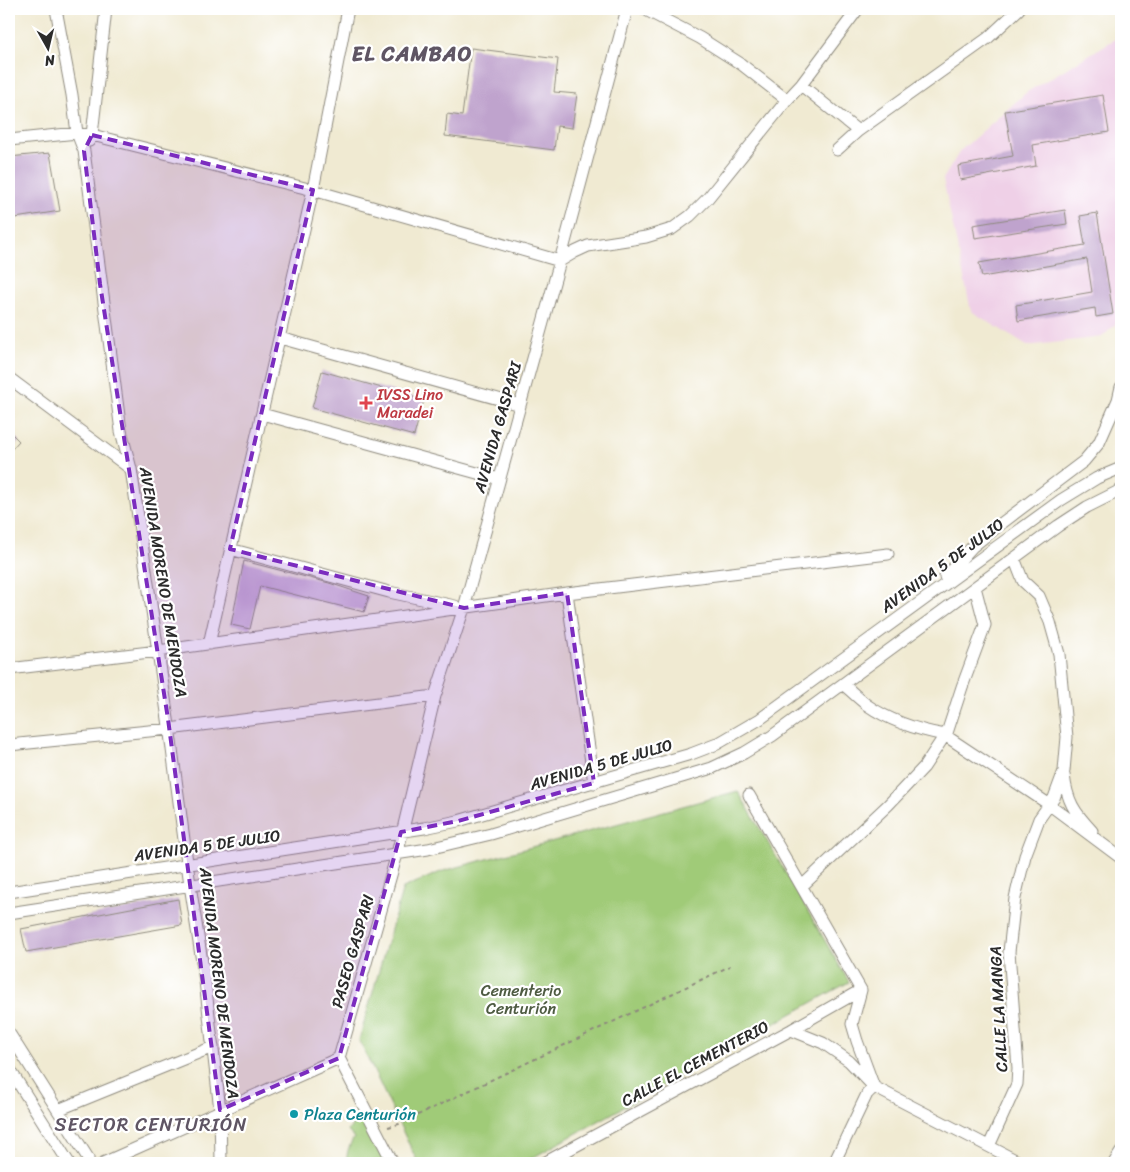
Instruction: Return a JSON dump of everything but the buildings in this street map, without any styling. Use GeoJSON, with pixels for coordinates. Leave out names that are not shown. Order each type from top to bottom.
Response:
{"type":"FeatureCollection","features":[{"type":"Feature","properties":{"kind":"street","name":"AVENIDA MORENO DE MENDOZA"},"geometry":{"type":"LineString","coordinates":[[56,9],[72,95],[76,134],[84,151],[120,422],[131,470],[190,885],[206,981],[220,1110],[221,1163]]}},
{"type":"Feature","properties":{"kind":"street"},"geometry":{"type":"LineString","coordinates":[[84,151],[92,135],[106,9]]}},
{"type":"Feature","properties":{"kind":"street"},"geometry":{"type":"LineString","coordinates":[[209,644],[313,190],[348,9]]}},
{"type":"Feature","properties":{"kind":"street","name":"AVENIDA GASPARI"},"geometry":{"type":"LineString","coordinates":[[397,854],[435,696],[464,608],[560,261],[627,9]]}},
{"type":"Feature","properties":{"kind":"street"},"geometry":{"type":"LineString","coordinates":[[644,9],[700,38],[741,64],[786,100]]}},
{"type":"Feature","properties":{"kind":"street"},"geometry":{"type":"LineString","coordinates":[[9,140],[76,134],[92,135],[313,190],[560,261],[588,246],[646,237],[672,229],[690,216],[708,198],[786,100],[801,85],[858,9]]}},
{"type":"Feature","properties":{"kind":"street"},"geometry":{"type":"LineString","coordinates":[[837,150],[858,131],[988,38],[1019,9]]}},
{"type":"Feature","properties":{"kind":"street"},"geometry":{"type":"LineString","coordinates":[[801,85],[858,131]]}},
{"type":"Feature","properties":{"kind":"street"},"geometry":{"type":"LineString","coordinates":[[280,338],[520,405]]}},
{"type":"Feature","properties":{"kind":"street"},"geometry":{"type":"LineString","coordinates":[[9,378],[131,470]]}},
{"type":"Feature","properties":{"kind":"street"},"geometry":{"type":"LineString","coordinates":[[928,596],[972,547],[1084,461],[1100,443],[1118,400],[1121,387]]}},
{"type":"Feature","properties":{"kind":"street"},"geometry":{"type":"LineString","coordinates":[[262,414],[499,479]]}},
{"type":"Feature","properties":{"kind":"street","name":"AVENIDA 5 DE JULIO"},"geometry":{"type":"LineString","coordinates":[[9,892],[424,828],[485,814],[691,754],[734,735],[760,719],[1061,500],[1090,482],[1121,468]]}},
{"type":"Feature","properties":{"kind":"street"},"geometry":{"type":"LineString","coordinates":[[9,913],[428,849],[491,834],[671,782],[712,768],[744,753],[772,736],[1014,558],[1087,507],[1121,490]]}},
{"type":"Feature","properties":{"kind":"street"},"geometry":{"type":"LineString","coordinates":[[230,549],[389,592],[464,608]]}},
{"type":"Feature","properties":{"kind":"street"},"geometry":{"type":"LineString","coordinates":[[9,669],[158,651],[567,593],[888,554]]}},
{"type":"Feature","properties":{"kind":"street","name":"CALLE LA MANGA"},"geometry":{"type":"LineString","coordinates":[[989,1146],[1016,1084],[1018,1068],[1009,952],[1015,898],[1025,856],[1039,819],[1054,798],[1064,771],[1067,737],[1059,654],[1050,622],[1039,596],[1023,581],[1014,558]]}},
{"type":"Feature","properties":{"kind":"street"},"geometry":{"type":"LineString","coordinates":[[802,886],[888,805],[924,767],[945,736],[985,625],[975,587]]}},
{"type":"Feature","properties":{"kind":"street"},"geometry":{"type":"LineString","coordinates":[[567,593],[594,783]]}},
{"type":"Feature","properties":{"kind":"street"},"geometry":{"type":"LineString","coordinates":[[843,684],[867,705],[889,718],[921,730],[945,736],[1050,805],[1121,858]]}},
{"type":"Feature","properties":{"kind":"street"},"geometry":{"type":"LineString","coordinates":[[9,745],[169,729],[435,696]]}},
{"type":"Feature","properties":{"kind":"street"},"geometry":{"type":"LineString","coordinates":[[1064,771],[1066,792],[1073,808],[1108,849]]}},
{"type":"Feature","properties":{"kind":"street"},"geometry":{"type":"LineString","coordinates":[[749,795],[861,990],[852,1024],[874,1087]]}},
{"type":"Feature","properties":{"kind":"street","name":"PASEO GASPARI"},"geometry":{"type":"LineString","coordinates":[[339,1058],[397,854]]}},
{"type":"Feature","properties":{"kind":"street","name":"CALLE EL CEMENTERIO"},"geometry":{"type":"LineString","coordinates":[[544,1163],[861,990]]}},
{"type":"Feature","properties":{"kind":"street"},"geometry":{"type":"LineString","coordinates":[[790,1030],[823,1043],[849,1061],[874,1087],[1021,1163]]}},
{"type":"Feature","properties":{"kind":"street"},"geometry":{"type":"LineString","coordinates":[[9,1033],[88,1158],[88,1163]]}},
{"type":"Feature","properties":{"kind":"street"},"geometry":{"type":"LineString","coordinates":[[58,1110],[213,1048]]}},
{"type":"Feature","properties":{"kind":"street"},"geometry":{"type":"LineString","coordinates":[[103,1163],[339,1058],[393,1163]]}},
{"type":"Feature","properties":{"kind":"street"},"geometry":{"type":"LineString","coordinates":[[9,1068],[69,1163]]}},
{"type":"Feature","properties":{"kind":"street"},"geometry":{"type":"LineString","coordinates":[[834,1163],[868,1094],[874,1087]]}},
{"type":"Feature","properties":{"kind":"street"},"geometry":{"type":"LineString","coordinates":[[1114,1163],[1121,1152]]}},
{"type":"Feature","properties":{"kind":"path"},"geometry":{"type":"LineString","coordinates":[[376,1131],[399,1124],[730,966]]}},
{"type":"Feature","properties":{"kind":"highlighted area"},"geometry":{"type":"Polygon","coordinates":[[[92,135],[313,190],[230,549],[464,608],[567,593],[594,783],[458,821],[401,832],[339,1058],[220,1110],[168,719],[100,284],[84,151],[92,135]]]}},
{"type":"Feature","properties":{"kind":"shaded area"},"geometry":{"type":"Polygon","coordinates":[[[1117,38],[1121,92],[1121,319],[1102,337],[1027,346],[971,311],[943,179],[960,151],[1027,92],[1117,38]]]}},
{"type":"Feature","properties":{"kind":"green space","name":"Cementerio Centurión"},"geometry":{"type":"Polygon","coordinates":[[[738,791],[849,982],[523,1163],[418,1163],[359,1040],[403,888],[443,871],[738,791]]]}},
{"type":"Feature","properties":{"kind":"green space"},"geometry":{"type":"Polygon","coordinates":[[[366,1121],[386,1163],[347,1163],[348,1150],[354,1138],[348,1131],[354,1123],[366,1121]]]}},
{"type":"Feature","properties":{"kind":"place","name":"IVSS Lino Maradei"},"geometry":{"type":"Point","coordinates":[366,403]}},
{"type":"Feature","properties":{"kind":"place","name":"Plaza Centurión"},"geometry":{"type":"Point","coordinates":[294,1114]}},
{"type":"Feature","properties":{"kind":"district","name":"EL CAMBAO"},"geometry":{"type":"Point","coordinates":[412,54]}},
{"type":"Feature","properties":{"kind":"district","name":"SECTOR CENTURIÓN"},"geometry":{"type":"Point","coordinates":[151,1124]}}]}
